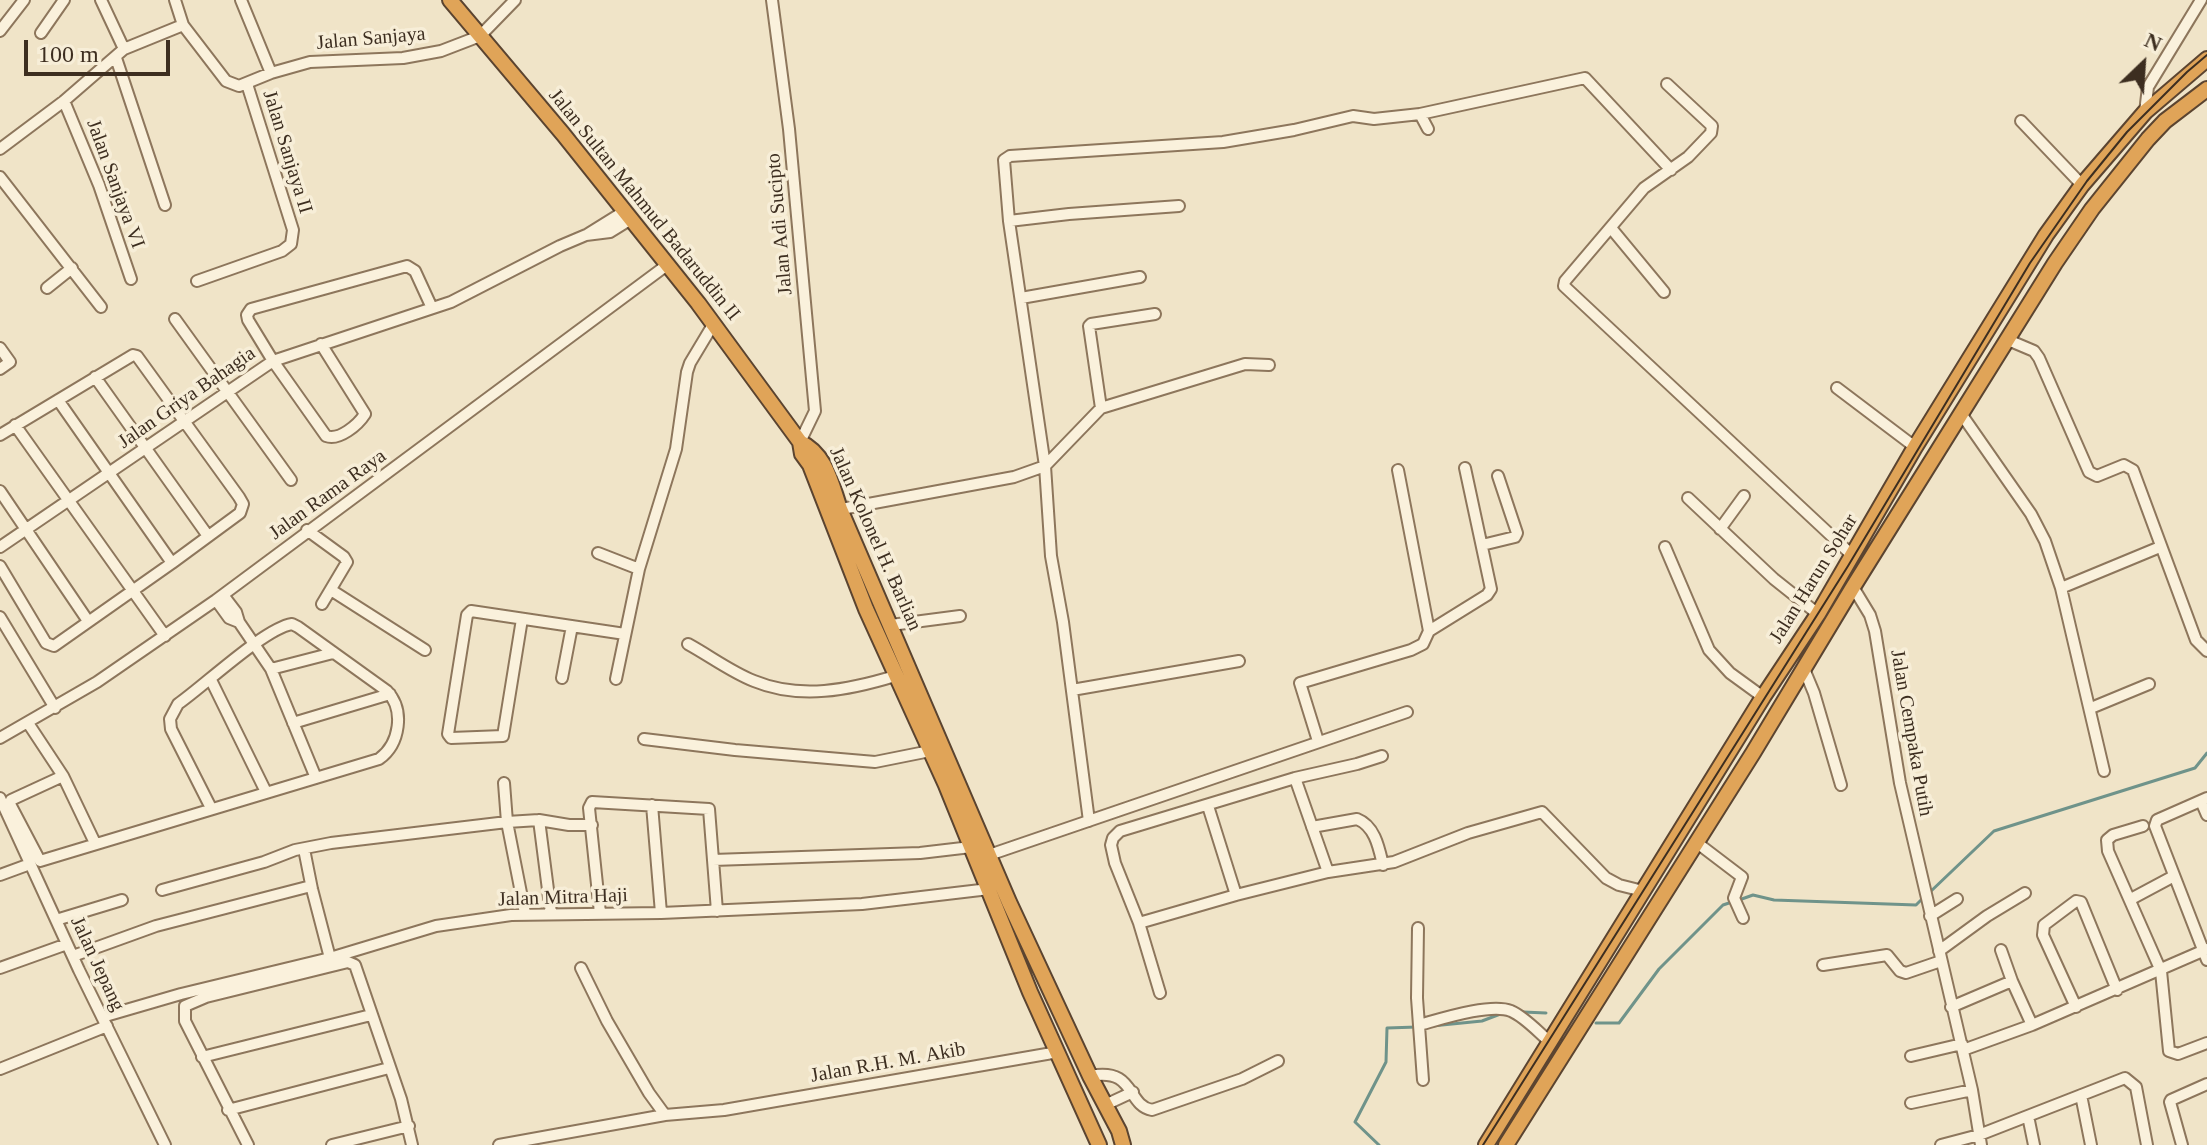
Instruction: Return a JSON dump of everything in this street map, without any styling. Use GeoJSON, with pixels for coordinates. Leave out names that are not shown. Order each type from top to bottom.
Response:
{"type":"FeatureCollection","features":[{"type":"Feature","properties":{"kind":"highway","name":"Jalan Sultan Mahmud Badaruddin II"},"geometry":{"type":"LineString","coordinates":[[450,0],[714,323],[800,442]]}},
{"type":"Feature","properties":{"kind":"highway","name":"Jalan Harun Sohar"},"geometry":{"type":"LineString","coordinates":[[1486,1145],[1763,697],[1818,614],[1915,447],[2046,235],[2082,185],[2145,112],[2207,59]]}},
{"type":"Feature","properties":{"kind":"highway","name":"Jalan Harun Sohar"},"geometry":{"type":"LineString","coordinates":[[1506,1145],[2092,209],[2165,121],[2207,89]]}},
{"type":"Feature","properties":{"kind":"highway","name":"Jalan Kolonel H. Barlian"},"geometry":{"type":"LineString","coordinates":[[800,442],[814,449],[821,459],[833,510],[895,676],[1099,1142]]}},
{"type":"Feature","properties":{"kind":"highway","name":"Jalan Kolonel H. Barlian"},"geometry":{"type":"LineString","coordinates":[[850,551],[891,625],[989,855],[1090,1076],[1124,1139]]}},
{"type":"Feature","properties":{"kind":"highway"},"geometry":{"type":"LineString","coordinates":[[1516,1097],[1530,1106]]}},
{"type":"Feature","properties":{"kind":"street"},"geometry":{"type":"LineString","coordinates":[[0,31],[24,0]]}},
{"type":"Feature","properties":{"kind":"street"},"geometry":{"type":"LineString","coordinates":[[41,33],[64,0]]}},
{"type":"Feature","properties":{"kind":"street"},"geometry":{"type":"LineString","coordinates":[[101,0],[124,49]]}},
{"type":"Feature","properties":{"kind":"street"},"geometry":{"type":"LineString","coordinates":[[175,0],[183,25],[226,81],[239,86],[247,84]]}},
{"type":"Feature","properties":{"kind":"street"},"geometry":{"type":"LineString","coordinates":[[241,0],[271,73]]}},
{"type":"Feature","properties":{"kind":"street"},"geometry":{"type":"LineString","coordinates":[[480,36],[515,0]]}},
{"type":"Feature","properties":{"kind":"street","name":"Jalan Adi Sucipto"},"geometry":{"type":"LineString","coordinates":[[772,0],[789,129],[815,411],[800,442]]}},
{"type":"Feature","properties":{"kind":"street"},"geometry":{"type":"LineString","coordinates":[[2145,112],[2148,87],[2201,0]]}},
{"type":"Feature","properties":{"kind":"street"},"geometry":{"type":"LineString","coordinates":[[0,149],[64,101],[124,49],[183,25]]}},
{"type":"Feature","properties":{"kind":"street","name":"Jalan Sanjaya"},"geometry":{"type":"LineString","coordinates":[[247,84],[271,73],[310,62],[430,54],[480,36]]}},
{"type":"Feature","properties":{"kind":"street"},"geometry":{"type":"LineString","coordinates":[[116,58],[165,205]]}},
{"type":"Feature","properties":{"kind":"street"},"geometry":{"type":"LineString","coordinates":[[1089,821],[1051,556],[1045,466],[1009,221],[1004,163],[1010,156],[1223,142],[1353,116],[1374,119],[1420,114],[1585,78],[1671,170]]}},
{"type":"Feature","properties":{"kind":"street","name":"Jalan Sanjaya II"},"geometry":{"type":"LineString","coordinates":[[197,281],[288,248],[291,244],[293,230],[247,84]]}},
{"type":"Feature","properties":{"kind":"street"},"geometry":{"type":"LineString","coordinates":[[1667,84],[1713,129],[1688,157],[1650,181],[1565,281],[1566,288],[1853,556]]}},
{"type":"Feature","properties":{"kind":"street","name":"Jalan Sanjaya VI"},"geometry":{"type":"LineString","coordinates":[[64,101],[99,185],[131,279]]}},
{"type":"Feature","properties":{"kind":"street"},"geometry":{"type":"LineString","coordinates":[[1420,114],[1428,129]]}},
{"type":"Feature","properties":{"kind":"street"},"geometry":{"type":"LineString","coordinates":[[2021,121],[2082,185]]}},
{"type":"Feature","properties":{"kind":"street"},"geometry":{"type":"LineString","coordinates":[[0,177],[101,307]]}},
{"type":"Feature","properties":{"kind":"street"},"geometry":{"type":"LineString","coordinates":[[1009,221],[1179,206]]}},
{"type":"Feature","properties":{"kind":"street","name":"Jalan Griya Bahagia"},"geometry":{"type":"LineString","coordinates":[[0,547],[110,475],[273,361],[451,302],[560,246],[586,235],[610,232],[628,215]]}},
{"type":"Feature","properties":{"kind":"street"},"geometry":{"type":"LineString","coordinates":[[1611,228],[1664,292]]}},
{"type":"Feature","properties":{"kind":"street","name":"Jalan Rama Raya"},"geometry":{"type":"LineString","coordinates":[[0,738],[55,708],[220,597],[667,265]]}},
{"type":"Feature","properties":{"kind":"street"},"geometry":{"type":"LineString","coordinates":[[321,344],[365,411],[362,420],[331,439],[273,361],[248,320],[251,309],[407,266],[415,271],[432,308]]}},
{"type":"Feature","properties":{"kind":"street"},"geometry":{"type":"LineString","coordinates":[[47,288],[72,268]]}},
{"type":"Feature","properties":{"kind":"street"},"geometry":{"type":"LineString","coordinates":[[1021,298],[1140,277]]}},
{"type":"Feature","properties":{"kind":"street"},"geometry":{"type":"LineString","coordinates":[[1101,408],[1089,326],[1155,314]]}},
{"type":"Feature","properties":{"kind":"street"},"geometry":{"type":"LineString","coordinates":[[175,319],[291,480]]}},
{"type":"Feature","properties":{"kind":"street"},"geometry":{"type":"LineString","coordinates":[[616,679],[639,569],[673,462],[690,363],[714,323]]}},
{"type":"Feature","properties":{"kind":"street"},"geometry":{"type":"LineString","coordinates":[[2008,340],[2034,351],[2039,358],[2089,472],[2097,476],[2124,465],[2133,470],[2196,640],[2204,649]]}},
{"type":"Feature","properties":{"kind":"street"},"geometry":{"type":"LineString","coordinates":[[0,348],[5,366]]}},
{"type":"Feature","properties":{"kind":"street"},"geometry":{"type":"LineString","coordinates":[[0,435],[133,355],[137,356],[243,504],[240,513],[54,646],[46,643],[0,566]]}},
{"type":"Feature","properties":{"kind":"street"},"geometry":{"type":"LineString","coordinates":[[833,510],[1014,477],[1045,466],[1101,408],[1245,364],[1269,365]]}},
{"type":"Feature","properties":{"kind":"street"},"geometry":{"type":"LineString","coordinates":[[95,377],[208,536]]}},
{"type":"Feature","properties":{"kind":"street"},"geometry":{"type":"LineString","coordinates":[[1837,388],[1915,447]]}},
{"type":"Feature","properties":{"kind":"street"},"geometry":{"type":"LineString","coordinates":[[58,400],[172,563]]}},
{"type":"Feature","properties":{"kind":"street"},"geometry":{"type":"LineString","coordinates":[[1962,415],[2040,528],[2061,588],[2104,771]]}},
{"type":"Feature","properties":{"kind":"street"},"geometry":{"type":"LineString","coordinates":[[15,425],[165,636]]}},
{"type":"Feature","properties":{"kind":"street"},"geometry":{"type":"LineString","coordinates":[[1318,741],[1300,683],[1411,650],[1423,644],[1429,631],[1491,591],[1465,468]]}},
{"type":"Feature","properties":{"kind":"street"},"geometry":{"type":"LineString","coordinates":[[1398,470],[1429,631]]}},
{"type":"Feature","properties":{"kind":"street"},"geometry":{"type":"LineString","coordinates":[[1482,545],[1515,537],[1517,533],[1498,476]]}},
{"type":"Feature","properties":{"kind":"street"},"geometry":{"type":"LineString","coordinates":[[0,491],[88,621]]}},
{"type":"Feature","properties":{"kind":"street"},"geometry":{"type":"LineString","coordinates":[[1720,529],[1744,496]]}},
{"type":"Feature","properties":{"kind":"street"},"geometry":{"type":"LineString","coordinates":[[1688,498],[1774,579],[1818,614]]}},
{"type":"Feature","properties":{"kind":"street"},"geometry":{"type":"LineString","coordinates":[[307,530],[347,562],[322,604]]}},
{"type":"Feature","properties":{"kind":"street"},"geometry":{"type":"LineString","coordinates":[[1665,547],[1709,650],[1730,673],[1763,697]]}},
{"type":"Feature","properties":{"kind":"street"},"geometry":{"type":"LineString","coordinates":[[2061,588],[2160,547]]}},
{"type":"Feature","properties":{"kind":"street"},"geometry":{"type":"LineString","coordinates":[[598,553],[639,569]]}},
{"type":"Feature","properties":{"kind":"street","name":"Jalan Cempaka Putih"},"geometry":{"type":"LineString","coordinates":[[1853,587],[1870,615],[1875,631],[1900,783],[1929,912]]}},
{"type":"Feature","properties":{"kind":"street"},"geometry":{"type":"LineString","coordinates":[[331,590],[425,650]]}},
{"type":"Feature","properties":{"kind":"street"},"geometry":{"type":"LineString","coordinates":[[220,597],[236,612],[239,622],[271,669],[316,778]]}},
{"type":"Feature","properties":{"kind":"street"},"geometry":{"type":"LineString","coordinates":[[522,619],[503,736],[451,738],[448,734],[467,615],[471,611],[625,634]]}},
{"type":"Feature","properties":{"kind":"street"},"geometry":{"type":"LineString","coordinates":[[891,625],[960,616]]}},
{"type":"Feature","properties":{"kind":"street"},"geometry":{"type":"LineString","coordinates":[[0,617],[55,708]]}},
{"type":"Feature","properties":{"kind":"street"},"geometry":{"type":"LineString","coordinates":[[63,776],[14,797],[10,804],[40,861],[379,759],[392,748],[399,717],[390,694],[292,624],[284,625],[178,704],[170,719],[171,729],[211,808]]}},
{"type":"Feature","properties":{"kind":"street"},"geometry":{"type":"LineString","coordinates":[[562,678],[572,626]]}},
{"type":"Feature","properties":{"kind":"street"},"geometry":{"type":"LineString","coordinates":[[688,644],[755,682],[789,692],[843,689],[895,676]]}},
{"type":"Feature","properties":{"kind":"street"},"geometry":{"type":"LineString","coordinates":[[271,669],[333,653]]}},
{"type":"Feature","properties":{"kind":"street"},"geometry":{"type":"LineString","coordinates":[[1072,690],[1239,661]]}},
{"type":"Feature","properties":{"kind":"street"},"geometry":{"type":"LineString","coordinates":[[1804,669],[1841,785]]}},
{"type":"Feature","properties":{"kind":"street"},"geometry":{"type":"LineString","coordinates":[[211,680],[266,792]]}},
{"type":"Feature","properties":{"kind":"street"},"geometry":{"type":"LineString","coordinates":[[2091,708],[2149,684]]}},
{"type":"Feature","properties":{"kind":"street"},"geometry":{"type":"LineString","coordinates":[[293,723],[390,694]]}},
{"type":"Feature","properties":{"kind":"street"},"geometry":{"type":"LineString","coordinates":[[989,855],[1407,712]]}},
{"type":"Feature","properties":{"kind":"street"},"geometry":{"type":"LineString","coordinates":[[32,721],[95,843]]}},
{"type":"Feature","properties":{"kind":"street"},"geometry":{"type":"LineString","coordinates":[[644,739],[749,752],[875,762],[930,751]]}},
{"type":"Feature","properties":{"kind":"street"},"geometry":{"type":"LineString","coordinates":[[1160,993],[1139,923],[1115,863],[1111,845],[1113,838],[1120,831],[1295,778],[1382,756]]}},
{"type":"Feature","properties":{"kind":"street"},"geometry":{"type":"LineString","coordinates":[[1295,778],[1328,872]]}},
{"type":"Feature","properties":{"kind":"street"},"geometry":{"type":"LineString","coordinates":[[504,783],[507,822],[525,913]]}},
{"type":"Feature","properties":{"kind":"street","name":"Jalan Jepang"},"geometry":{"type":"LineString","coordinates":[[0,798],[165,1145]]}},
{"type":"Feature","properties":{"kind":"street"},"geometry":{"type":"LineString","coordinates":[[1911,1056],[1962,1047],[2032,1025],[2206,953],[2156,823],[2204,799],[2207,815]]}},
{"type":"Feature","properties":{"kind":"street"},"geometry":{"type":"LineString","coordinates":[[600,913],[589,808],[592,802],[709,809],[717,911]]}},
{"type":"Feature","properties":{"kind":"street"},"geometry":{"type":"LineString","coordinates":[[652,805],[661,913]]}},
{"type":"Feature","properties":{"kind":"street"},"geometry":{"type":"LineString","coordinates":[[1208,806],[1236,895]]}},
{"type":"Feature","properties":{"kind":"street"},"geometry":{"type":"LineString","coordinates":[[1139,923],[1328,872],[1383,865],[1468,833],[1542,812],[1606,878],[1643,891]]}},
{"type":"Feature","properties":{"kind":"street"},"geometry":{"type":"LineString","coordinates":[[1312,827],[1357,819],[1364,822],[1371,830],[1383,865]]}},
{"type":"Feature","properties":{"kind":"street"},"geometry":{"type":"LineString","coordinates":[[539,820],[551,913]]}},
{"type":"Feature","properties":{"kind":"street"},"geometry":{"type":"LineString","coordinates":[[162,890],[304,849],[507,822],[539,820],[592,825]]}},
{"type":"Feature","properties":{"kind":"street"},"geometry":{"type":"LineString","coordinates":[[2143,826],[2113,835],[2107,840],[2108,851],[2161,971],[2169,1051],[2178,1054],[2207,1043]]}},
{"type":"Feature","properties":{"kind":"street"},"geometry":{"type":"LineString","coordinates":[[1696,842],[1742,877],[1734,902],[1743,918]]}},
{"type":"Feature","properties":{"kind":"street"},"geometry":{"type":"LineString","coordinates":[[713,860],[920,853],[971,847]]}},
{"type":"Feature","properties":{"kind":"street"},"geometry":{"type":"LineString","coordinates":[[304,849],[330,958]]}},
{"type":"Feature","properties":{"kind":"street"},"geometry":{"type":"LineString","coordinates":[[0,875],[30,864]]}},
{"type":"Feature","properties":{"kind":"street"},"geometry":{"type":"LineString","coordinates":[[2131,899],[2174,876]]}},
{"type":"Feature","properties":{"kind":"street"},"geometry":{"type":"LineString","coordinates":[[73,956],[156,926],[311,886]]}},
{"type":"Feature","properties":{"kind":"street","name":"Jalan Mitra Haji"},"geometry":{"type":"LineString","coordinates":[[0,1069],[167,998],[330,958],[436,926],[525,913],[661,913],[862,904],[989,889]]}},
{"type":"Feature","properties":{"kind":"street"},"geometry":{"type":"LineString","coordinates":[[1823,965],[1887,955],[1900,971],[1906,973],[1940,956],[1987,916],[2025,893]]}},
{"type":"Feature","properties":{"kind":"street"},"geometry":{"type":"LineString","coordinates":[[1957,899],[1929,912],[1972,1090],[1980,1140]]}},
{"type":"Feature","properties":{"kind":"street"},"geometry":{"type":"LineString","coordinates":[[56,920],[122,900]]}},
{"type":"Feature","properties":{"kind":"street"},"geometry":{"type":"LineString","coordinates":[[2076,1007],[2043,935],[2044,925],[2076,901],[2081,902],[2117,990]]}},
{"type":"Feature","properties":{"kind":"street"},"geometry":{"type":"LineString","coordinates":[[1418,928],[1423,1080]]}},
{"type":"Feature","properties":{"kind":"street"},"geometry":{"type":"LineString","coordinates":[[0,968],[67,944]]}},
{"type":"Feature","properties":{"kind":"street"},"geometry":{"type":"LineString","coordinates":[[2001,950],[2032,1025]]}},
{"type":"Feature","properties":{"kind":"street"},"geometry":{"type":"LineString","coordinates":[[248,1145],[185,1021],[185,1006],[234,990],[352,962],[409,1126],[412,1145]]}},
{"type":"Feature","properties":{"kind":"street"},"geometry":{"type":"LineString","coordinates":[[581,968],[607,1021],[665,1115]]}},
{"type":"Feature","properties":{"kind":"street"},"geometry":{"type":"LineString","coordinates":[[1951,1007],[2012,981]]}},
{"type":"Feature","properties":{"kind":"street"},"geometry":{"type":"LineString","coordinates":[[1419,1026],[1454,1015],[1511,1011],[1550,1042]]}},
{"type":"Feature","properties":{"kind":"street"},"geometry":{"type":"LineString","coordinates":[[202,1057],[371,1015]]}},
{"type":"Feature","properties":{"kind":"street","name":"Jalan R.H. M. Akib"},"geometry":{"type":"LineString","coordinates":[[499,1145],[1058,1052]]}},
{"type":"Feature","properties":{"kind":"street"},"geometry":{"type":"LineString","coordinates":[[1090,1076],[1109,1075],[1125,1082],[1144,1107],[1152,1110],[1242,1079],[1278,1061]]}},
{"type":"Feature","properties":{"kind":"street"},"geometry":{"type":"LineString","coordinates":[[228,1110],[389,1068]]}},
{"type":"Feature","properties":{"kind":"street"},"geometry":{"type":"LineString","coordinates":[[1941,1145],[1980,1140],[2028,1116],[2125,1078],[2136,1087],[2147,1145]]}},
{"type":"Feature","properties":{"kind":"street"},"geometry":{"type":"LineString","coordinates":[[2182,1145],[2170,1102],[2207,1084]]}},
{"type":"Feature","properties":{"kind":"street"},"geometry":{"type":"LineString","coordinates":[[1911,1103],[1972,1090]]}},
{"type":"Feature","properties":{"kind":"street"},"geometry":{"type":"LineString","coordinates":[[1105,1105],[1133,1092]]}},
{"type":"Feature","properties":{"kind":"street"},"geometry":{"type":"LineString","coordinates":[[2081,1095],[2091,1145]]}},
{"type":"Feature","properties":{"kind":"street"},"geometry":{"type":"LineString","coordinates":[[2028,1116],[2034,1145]]}},
{"type":"Feature","properties":{"kind":"street"},"geometry":{"type":"LineString","coordinates":[[332,1145],[409,1126]]}},
{"type":"Feature","properties":{"kind":"waterway"},"geometry":{"type":"LineString","coordinates":[[1929,893],[1994,831],[2195,768],[2207,753]]}},
{"type":"Feature","properties":{"kind":"waterway"},"geometry":{"type":"LineString","coordinates":[[1739,900],[1753,895],[1774,900],[1916,905],[1923,898]]}},
{"type":"Feature","properties":{"kind":"waterway"},"geometry":{"type":"LineString","coordinates":[[1596,1023],[1619,1023],[1659,969],[1723,905],[1732,902]]}},
{"type":"Feature","properties":{"kind":"waterway"},"geometry":{"type":"LineString","coordinates":[[1523,1012],[1546,1013]]}},
{"type":"Feature","properties":{"kind":"waterway"},"geometry":{"type":"LineString","coordinates":[[1432,1026],[1482,1021],[1503,1013]]}},
{"type":"Feature","properties":{"kind":"waterway"},"geometry":{"type":"LineString","coordinates":[[1379,1145],[1355,1122],[1386,1062],[1387,1028],[1417,1027]]}},
{"type":"Feature","properties":{"kind":"tram line"},"geometry":{"type":"LineString","coordinates":[[1483,1145],[1848,566],[2030,263],[2087,181],[2127,132],[2207,55]]}}]}
